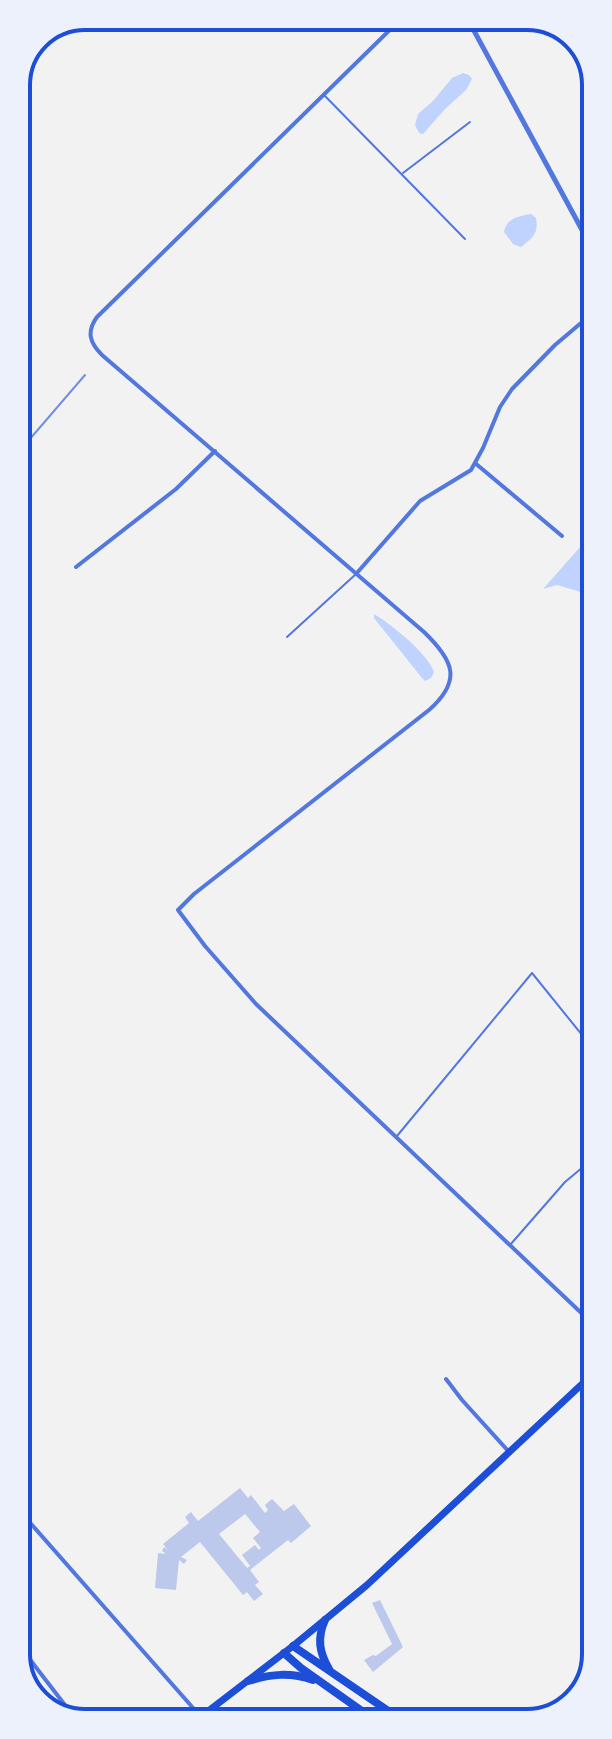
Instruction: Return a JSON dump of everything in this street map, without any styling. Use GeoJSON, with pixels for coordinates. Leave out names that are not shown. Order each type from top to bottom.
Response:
{"type":"FeatureCollection","features":[{"type":"Feature","properties":{"kind":"highway"},"geometry":{"type":"LineString","coordinates":[[325,1620],[319,1645],[323,1659],[335,1675]]}},
{"type":"Feature","properties":{"kind":"highway"},"geometry":{"type":"LineString","coordinates":[[293,1646],[385,1709]]}},
{"type":"Feature","properties":{"kind":"highway"},"geometry":{"type":"LineString","coordinates":[[284,1653],[359,1709]]}},
{"type":"Feature","properties":{"kind":"highway"},"geometry":{"type":"LineString","coordinates":[[248,1681],[285,1674],[320,1682]]}},
{"type":"Feature","properties":{"kind":"main road"},"geometry":{"type":"LineString","coordinates":[[211,1709],[367,1585],[582,1384]]}},
{"type":"Feature","properties":{"kind":"street"},"geometry":{"type":"LineString","coordinates":[[389,30],[97,317],[90,332],[92,345],[102,355],[438,645],[450,671],[449,686],[429,710],[194,894],[178,910],[256,1004],[582,1314]]}},
{"type":"Feature","properties":{"kind":"street"},"geometry":{"type":"LineString","coordinates":[[474,30],[582,230]]}},
{"type":"Feature","properties":{"kind":"street"},"geometry":{"type":"LineString","coordinates":[[356,574],[420,501],[467,473],[512,389],[582,322]]}},
{"type":"Feature","properties":{"kind":"street"},"geometry":{"type":"LineString","coordinates":[[76,567],[176,489],[215,451]]}},
{"type":"Feature","properties":{"kind":"street"},"geometry":{"type":"LineString","coordinates":[[475,463],[562,536]]}},
{"type":"Feature","properties":{"kind":"street"},"geometry":{"type":"LineString","coordinates":[[446,1379],[509,1452]]}},
{"type":"Feature","properties":{"kind":"street"},"geometry":{"type":"LineString","coordinates":[[30,1523],[188,1709]]}},
{"type":"Feature","properties":{"kind":"street"},"geometry":{"type":"LineString","coordinates":[[31,1661],[65,1705]]}},
{"type":"Feature","properties":{"kind":"lane"},"geometry":{"type":"LineString","coordinates":[[323,94],[465,239]]}},
{"type":"Feature","properties":{"kind":"lane"},"geometry":{"type":"LineString","coordinates":[[402,174],[470,122]]}},
{"type":"Feature","properties":{"kind":"lane"},"geometry":{"type":"LineString","coordinates":[[287,637],[356,574]]}},
{"type":"Feature","properties":{"kind":"lane"},"geometry":{"type":"LineString","coordinates":[[397,1137],[532,973],[582,1035]]}},
{"type":"Feature","properties":{"kind":"lane"},"geometry":{"type":"LineString","coordinates":[[510,1245],[565,1182],[582,1168]]}},
{"type":"Feature","properties":{"kind":"water"},"geometry":{"type":"Polygon","coordinates":[[[463,73],[472,79],[466,90],[423,134],[419,133],[415,125],[418,114],[452,78],[463,73]]]}},
{"type":"Feature","properties":{"kind":"water"},"geometry":{"type":"Polygon","coordinates":[[[531,214],[536,218],[534,235],[521,247],[513,244],[504,232],[507,224],[517,217],[531,214]]]}},
{"type":"Feature","properties":{"kind":"water"},"geometry":{"type":"Polygon","coordinates":[[[581,546],[582,591],[557,585],[543,589],[581,546]]]}},
{"type":"Feature","properties":{"kind":"water"},"geometry":{"type":"Polygon","coordinates":[[[374,614],[417,648],[434,672],[431,678],[425,681],[422,678],[374,614]]]}},
{"type":"Feature","properties":{"kind":"building"},"geometry":{"type":"Polygon","coordinates":[[[240,1488],[248,1498],[251,1495],[265,1513],[268,1510],[265,1505],[272,1499],[284,1511],[294,1504],[311,1526],[250,1570],[259,1582],[255,1585],[263,1594],[254,1601],[247,1592],[243,1595],[200,1542],[181,1557],[187,1560],[184,1564],[179,1560],[176,1590],[155,1588],[158,1553],[166,1554],[162,1551],[164,1547],[168,1550],[163,1544],[189,1523],[185,1517],[191,1512],[198,1521],[240,1488]],[[245,1514],[219,1534],[247,1568],[250,1566],[242,1555],[255,1545],[259,1550],[261,1548],[253,1538],[260,1532],[245,1514]]]}},
{"type":"Feature","properties":{"kind":"building"},"geometry":{"type":"Polygon","coordinates":[[[380,1600],[403,1647],[373,1672],[364,1660],[376,1656],[392,1644],[372,1603],[380,1600]]]}},
{"type":"Feature","properties":{"kind":"railway"},"geometry":{"type":"LineString","coordinates":[[30,439],[85,375]]}}]}
